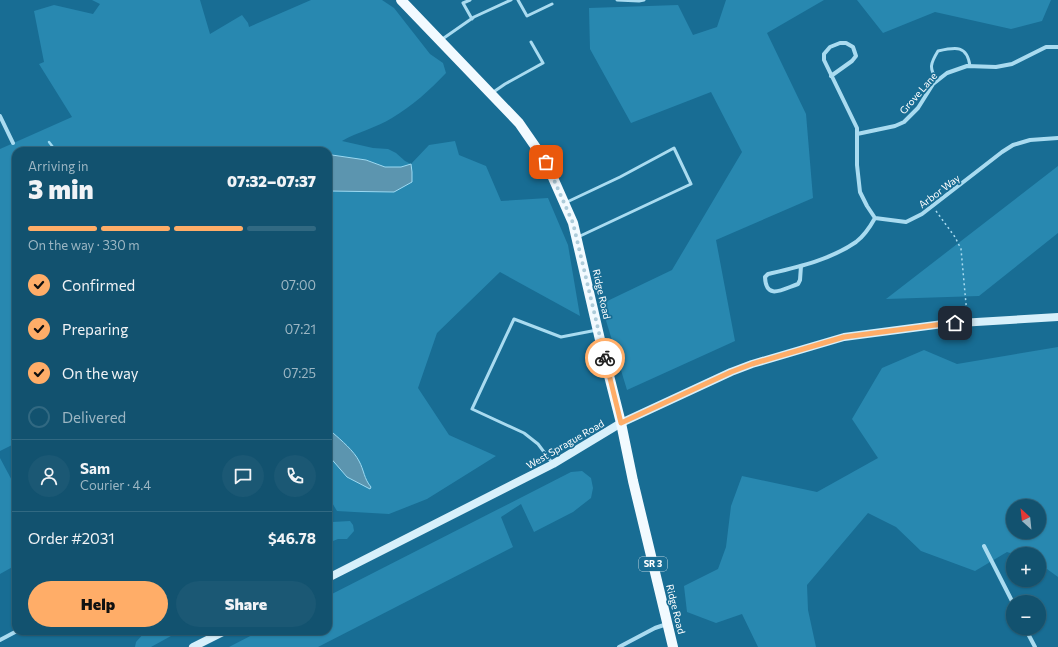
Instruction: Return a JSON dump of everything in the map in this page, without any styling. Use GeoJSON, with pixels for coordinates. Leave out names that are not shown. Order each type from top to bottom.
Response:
{"type":"FeatureCollection","features":[{"type":"Feature","properties":{"kind":"main road","name":"Ridge Road"},"geometry":{"type":"LineString","coordinates":[[400,0],[519,123],[546,162],[573,223],[673,647]]}},
{"type":"Feature","properties":{"kind":"street"},"geometry":{"type":"LineString","coordinates":[[801,266],[800,280],[798,284],[776,292],[770,291],[767,288],[765,277],[768,274],[801,266],[833,254],[857,242],[869,229],[875,218],[866,206],[860,192],[857,165],[857,128],[824,60],[824,54],[830,47],[840,43],[846,43],[853,46],[856,56],[852,61],[832,76]]}},
{"type":"Feature","properties":{"kind":"street","name":"Grove Lane"},"geometry":{"type":"LineString","coordinates":[[858,134],[895,126],[904,122],[918,108],[934,84],[947,72],[967,66],[996,67],[1012,64],[1046,47],[1058,47]]}},
{"type":"Feature","properties":{"kind":"street"},"geometry":{"type":"LineString","coordinates":[[0,116],[13,142]]}},
{"type":"Feature","properties":{"kind":"street","name":"Arbor Way"},"geometry":{"type":"LineString","coordinates":[[875,218],[906,222],[922,214],[995,157],[1013,145],[1030,140],[1058,138]]}},
{"type":"Feature","properties":{"kind":"street","name":"West Sprague Road"},"geometry":{"type":"LineString","coordinates":[[332,576],[552,464],[621,423],[731,372],[759,361],[844,337],[943,324],[1058,317]]}},
{"type":"Feature","properties":{"kind":"street"},"geometry":{"type":"LineString","coordinates":[[984,546],[1009,595]]}},
{"type":"Feature","properties":{"kind":"street"},"geometry":{"type":"LineString","coordinates":[[619,647],[655,628],[667,624]]}},
{"type":"Feature","properties":{"kind":"street"},"geometry":{"type":"LineString","coordinates":[[0,640],[12,634]]}},
{"type":"Feature","properties":{"kind":"street"},"geometry":{"type":"LineString","coordinates":[[193,647],[217,635]]}},
{"type":"Feature","properties":{"kind":"street"},"geometry":{"type":"LineString","coordinates":[[1029,635],[1035,647]]}},
{"type":"Feature","properties":{"kind":"lane"},"geometry":{"type":"LineString","coordinates":[[470,0],[463,3],[472,19]]}},
{"type":"Feature","properties":{"kind":"lane"},"geometry":{"type":"LineString","coordinates":[[440,41],[472,19],[511,0]]}},
{"type":"Feature","properties":{"kind":"lane"},"geometry":{"type":"LineString","coordinates":[[518,0],[527,16],[552,4]]}},
{"type":"Feature","properties":{"kind":"lane"},"geometry":{"type":"LineString","coordinates":[[617,0],[644,0]]}},
{"type":"Feature","properties":{"kind":"lane"},"geometry":{"type":"LineString","coordinates":[[491,94],[505,84],[543,63],[531,42]]}},
{"type":"Feature","properties":{"kind":"lane"},"geometry":{"type":"LineString","coordinates":[[937,81],[931,71],[933,58],[938,51],[950,48],[963,50],[969,57],[970,66]]}},
{"type":"Feature","properties":{"kind":"lane"},"geometry":{"type":"LineString","coordinates":[[564,203],[620,177],[674,148],[691,184],[577,238]]}},
{"type":"Feature","properties":{"kind":"lane"},"geometry":{"type":"LineString","coordinates":[[552,464],[538,444],[524,433],[472,409],[514,319],[561,337],[598,329]]}},
{"type":"Feature","properties":{"kind":"path"},"geometry":{"type":"LineString","coordinates":[[932,206],[955,237],[961,249],[968,322]]}},
{"type":"Feature","properties":{"kind":"shaded area"},"geometry":{"type":"Polygon","coordinates":[[[92,0],[200,0],[210,34],[242,15],[249,27],[311,0],[382,0],[394,8],[430,54],[443,63],[446,73],[414,103],[386,121],[342,141],[373,148],[388,149],[411,164],[429,145],[455,141],[459,155],[486,166],[501,201],[548,198],[568,245],[580,316],[500,272],[437,333],[418,388],[449,435],[496,456],[427,499],[389,514],[337,511],[332,503],[332,191],[394,192],[401,167],[385,167],[366,160],[332,155],[332,147],[12,147],[12,445],[0,451],[0,149],[72,117],[39,64],[44,62],[34,11],[54,5],[93,14],[100,4],[92,0]]]}},
{"type":"Feature","properties":{"kind":"shaded area"},"geometry":{"type":"Polygon","coordinates":[[[726,0],[824,0],[767,33],[806,114],[813,198],[716,240],[735,341],[627,390],[601,304],[672,270],[742,152],[711,92],[631,123],[590,49],[589,8],[678,5],[693,35],[717,27],[726,0]]]}},
{"type":"Feature","properties":{"kind":"shaded area"},"geometry":{"type":"Polygon","coordinates":[[[857,0],[1051,0],[1042,21],[1011,29],[935,12],[883,33],[857,0]]]}},
{"type":"Feature","properties":{"kind":"shaded area"},"geometry":{"type":"Polygon","coordinates":[[[332,155],[366,160],[385,167],[401,167],[411,164],[412,182],[394,192],[332,191],[332,155]]]}},
{"type":"Feature","properties":{"kind":"shaded area"},"geometry":{"type":"Polygon","coordinates":[[[1058,166],[1058,233],[979,296],[886,299],[1058,166]]]}},
{"type":"Feature","properties":{"kind":"shaded area"},"geometry":{"type":"Polygon","coordinates":[[[1058,347],[1058,577],[1046,568],[1046,547],[1006,547],[1006,553],[975,571],[921,551],[896,527],[868,513],[807,585],[808,610],[816,647],[758,647],[742,614],[716,623],[687,612],[684,586],[718,569],[726,547],[731,506],[742,476],[817,492],[878,458],[852,419],[882,368],[924,350],[957,364],[1058,347]]]}},
{"type":"Feature","properties":{"kind":"shaded area"},"geometry":{"type":"Polygon","coordinates":[[[332,433],[354,453],[371,487],[370,489],[347,477],[332,460],[332,433]]]}},
{"type":"Feature","properties":{"kind":"shaded area"},"geometry":{"type":"Polygon","coordinates":[[[0,458],[12,480],[12,567],[0,574],[0,458]]]}},
{"type":"Feature","properties":{"kind":"shaded area"},"geometry":{"type":"Polygon","coordinates":[[[582,471],[591,478],[593,488],[591,498],[573,512],[534,532],[521,504],[501,517],[513,547],[318,647],[229,647],[252,635],[332,635],[332,594],[571,472],[582,471]]]}},
{"type":"Feature","properties":{"kind":"shaded area"},"geometry":{"type":"Polygon","coordinates":[[[350,521],[353,525],[354,531],[347,539],[338,539],[332,541],[332,522],[350,521]]]}},
{"type":"Feature","properties":{"kind":"shaded area"},"geometry":{"type":"Polygon","coordinates":[[[142,635],[173,635],[151,647],[135,647],[136,642],[142,635]]]}},
{"type":"Feature","properties":{"kind":"waterway"},"geometry":{"type":"LineString","coordinates":[[49,142],[53,147]]}},
{"type":"Feature","properties":{"kind":"way so far"},"geometry":{"type":"LineString","coordinates":[[546,162],[573,223],[605,358]]}},
{"type":"Feature","properties":{"kind":"route"},"geometry":{"type":"LineString","coordinates":[[605,358],[621,423],[731,372],[752,364],[844,337],[955,323]]}}]}
